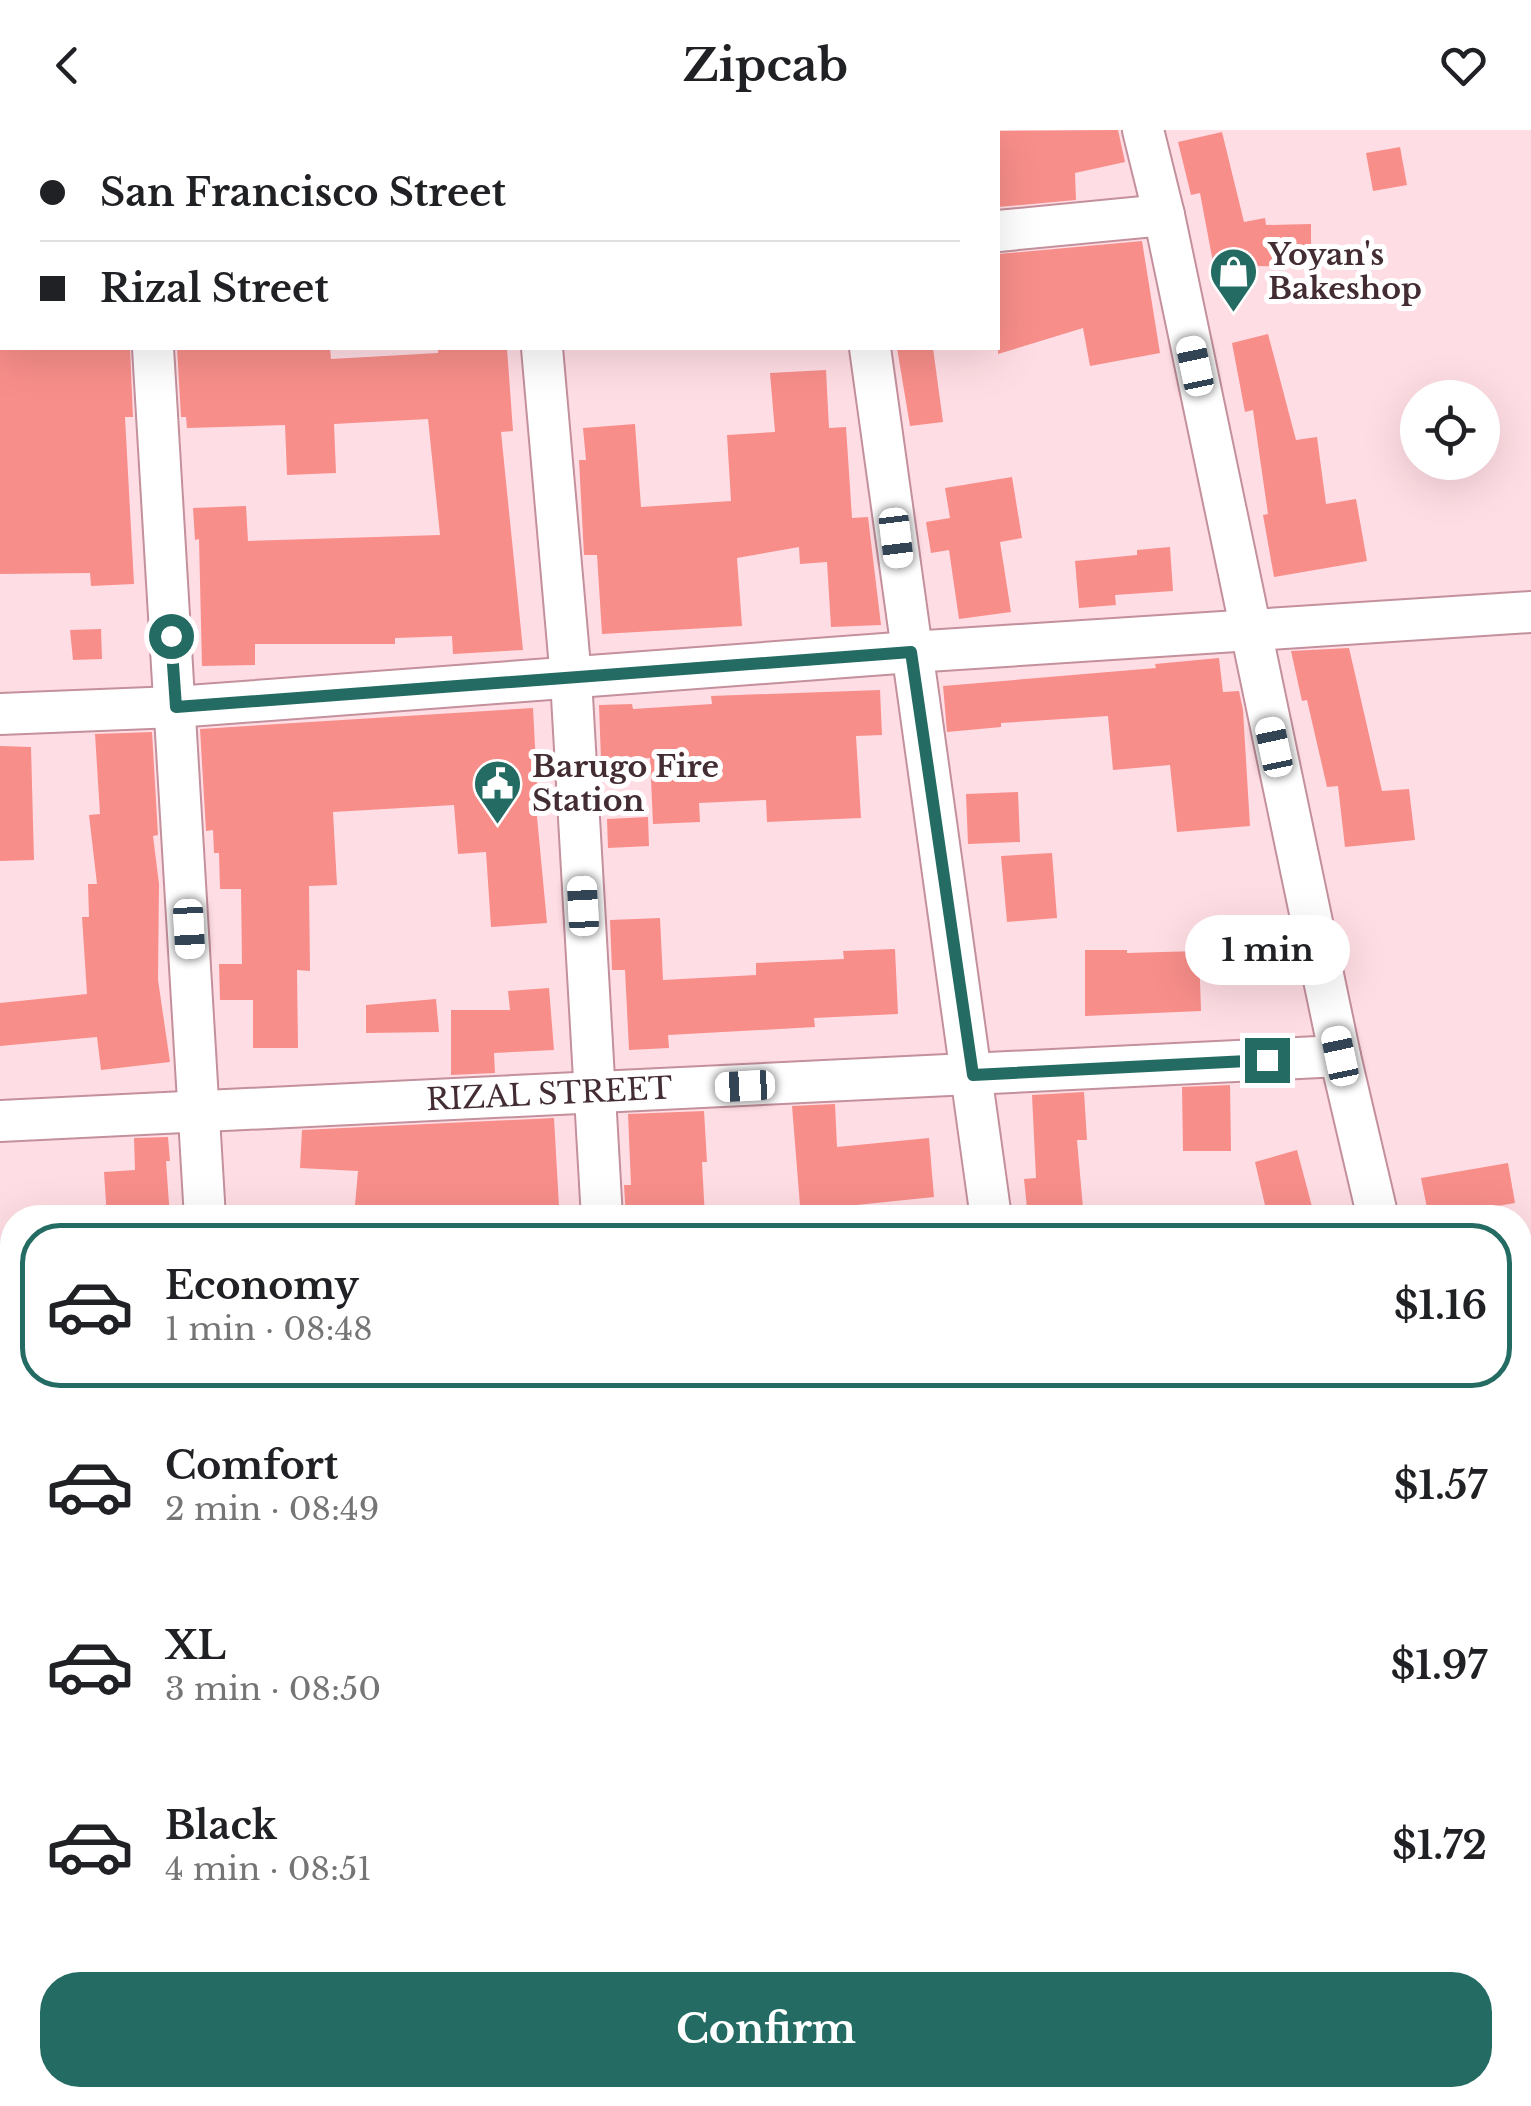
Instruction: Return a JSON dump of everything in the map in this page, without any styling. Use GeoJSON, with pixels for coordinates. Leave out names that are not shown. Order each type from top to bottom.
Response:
{"type":"FeatureCollection","features":[{"type":"Feature","properties":{"kind":"street"},"geometry":{"type":"LineString","coordinates":[[1143,130],[1375,1205]]}},
{"type":"Feature","properties":{"kind":"street"},"geometry":{"type":"LineString","coordinates":[[1000,231],[1164,215]]}},
{"type":"Feature","properties":{"kind":"street"},"geometry":{"type":"LineString","coordinates":[[153,350],[204,1205]]}},
{"type":"Feature","properties":{"kind":"street"},"geometry":{"type":"LineString","coordinates":[[542,350],[571,679],[601,1205]]}},
{"type":"Feature","properties":{"kind":"street"},"geometry":{"type":"LineString","coordinates":[[870,350],[989,1205]]}},
{"type":"Feature","properties":{"kind":"street"},"geometry":{"type":"LineString","coordinates":[[0,714],[176,707],[911,652],[1531,612]]}},
{"type":"Feature","properties":{"kind":"street","name":"RIZAL STREET"},"geometry":{"type":"LineString","coordinates":[[0,1121],[1340,1056]]}},
{"type":"Feature","properties":{"kind":"building"},"geometry":{"type":"Polygon","coordinates":[[[1118,130],[1125,162],[1075,173],[1076,200],[1000,207],[1000,131],[1118,130]]]}},
{"type":"Feature","properties":{"kind":"building"},"geometry":{"type":"Polygon","coordinates":[[[1222,132],[1244,222],[1265,218],[1266,225],[1311,224],[1311,267],[1255,266],[1215,273],[1200,193],[1191,195],[1178,142],[1222,132]]]}},
{"type":"Feature","properties":{"kind":"building"},"geometry":{"type":"Polygon","coordinates":[[[1400,147],[1407,185],[1373,191],[1366,153],[1400,147]]]}},
{"type":"Feature","properties":{"kind":"building"},"geometry":{"type":"Polygon","coordinates":[[[1142,241],[1160,353],[1090,366],[1083,328],[998,354],[1000,254],[1142,241]]]}},
{"type":"Feature","properties":{"kind":"building"},"geometry":{"type":"Polygon","coordinates":[[[1268,334],[1296,440],[1317,437],[1326,504],[1356,499],[1367,561],[1274,577],[1263,515],[1268,514],[1253,410],[1245,412],[1232,343],[1268,334]]]}},
{"type":"Feature","properties":{"kind":"building"},"geometry":{"type":"Polygon","coordinates":[[[0,350],[130,350],[133,417],[125,417],[134,584],[91,586],[90,573],[0,574],[0,350]]]}},
{"type":"Feature","properties":{"kind":"building"},"geometry":{"type":"Polygon","coordinates":[[[177,350],[330,350],[331,359],[438,350],[507,350],[513,431],[501,432],[523,650],[453,654],[452,636],[395,638],[395,644],[255,644],[255,665],[202,666],[199,539],[195,540],[193,508],[246,506],[248,541],[440,535],[428,419],[334,424],[336,473],[287,475],[285,425],[187,428],[186,417],[181,417],[177,350]]]}},
{"type":"Feature","properties":{"kind":"building"},"geometry":{"type":"Polygon","coordinates":[[[897,350],[933,350],[943,422],[910,426],[897,350]]]}},
{"type":"Feature","properties":{"kind":"building"},"geometry":{"type":"Polygon","coordinates":[[[826,370],[829,428],[846,427],[852,518],[868,517],[881,625],[831,627],[827,562],[800,564],[799,547],[737,558],[742,626],[602,634],[597,555],[584,555],[579,460],[586,460],[583,428],[635,424],[641,507],[731,501],[727,435],[775,432],[770,373],[826,370]]]}},
{"type":"Feature","properties":{"kind":"building"},"geometry":{"type":"Polygon","coordinates":[[[1012,477],[1022,538],[1000,542],[1011,612],[959,619],[949,550],[931,553],[926,522],[950,518],[945,488],[1012,477]]]}},
{"type":"Feature","properties":{"kind":"building"},"geometry":{"type":"Polygon","coordinates":[[[1170,547],[1173,591],[1115,595],[1116,605],[1079,608],[1075,561],[1137,555],[1137,550],[1170,547]]]}},
{"type":"Feature","properties":{"kind":"building"},"geometry":{"type":"Polygon","coordinates":[[[101,629],[102,659],[73,660],[70,630],[101,629]]]}},
{"type":"Feature","properties":{"kind":"building"},"geometry":{"type":"Polygon","coordinates":[[[1349,648],[1382,791],[1409,789],[1415,840],[1345,847],[1338,786],[1327,787],[1291,651],[1349,648]]]}},
{"type":"Feature","properties":{"kind":"building"},"geometry":{"type":"Polygon","coordinates":[[[1219,658],[1223,692],[1239,691],[1243,710],[1250,826],[1177,832],[1170,765],[1113,770],[1108,716],[1001,723],[1001,727],[947,732],[943,686],[1156,668],[1155,664],[1219,658]]]}},
{"type":"Feature","properties":{"kind":"building"},"geometry":{"type":"Polygon","coordinates":[[[880,690],[882,735],[856,736],[861,818],[767,822],[766,800],[699,803],[700,822],[653,824],[650,758],[601,760],[599,705],[632,704],[633,709],[712,704],[711,696],[880,690]]]}},
{"type":"Feature","properties":{"kind":"building"},"geometry":{"type":"Polygon","coordinates":[[[533,708],[534,785],[547,923],[491,927],[486,852],[458,854],[454,805],[333,812],[337,885],[309,886],[310,971],[297,970],[298,1048],[253,1048],[253,1000],[220,1000],[219,964],[242,964],[241,889],[220,889],[219,853],[214,853],[213,830],[206,831],[200,729],[533,708]]]}},
{"type":"Feature","properties":{"kind":"building"},"geometry":{"type":"Polygon","coordinates":[[[152,732],[158,835],[153,836],[159,884],[158,980],[170,1062],[101,1070],[97,1037],[0,1046],[0,1003],[87,994],[82,917],[89,917],[88,884],[97,884],[89,815],[100,814],[95,734],[152,732]]]}},
{"type":"Feature","properties":{"kind":"building"},"geometry":{"type":"Polygon","coordinates":[[[0,746],[31,747],[34,860],[0,861],[0,746]]]}},
{"type":"Feature","properties":{"kind":"building"},"geometry":{"type":"Polygon","coordinates":[[[1018,792],[1020,842],[968,844],[966,794],[1018,792]]]}},
{"type":"Feature","properties":{"kind":"building"},"geometry":{"type":"Polygon","coordinates":[[[648,817],[649,846],[608,848],[607,819],[648,817]]]}},
{"type":"Feature","properties":{"kind":"building"},"geometry":{"type":"Polygon","coordinates":[[[1052,853],[1057,918],[1007,922],[1001,856],[1052,853]]]}},
{"type":"Feature","properties":{"kind":"building"},"geometry":{"type":"Polygon","coordinates":[[[660,918],[663,980],[756,975],[756,963],[844,959],[843,951],[895,949],[898,1014],[814,1018],[815,1027],[668,1035],[669,1048],[629,1050],[625,970],[612,970],[610,920],[660,918]]]}},
{"type":"Feature","properties":{"kind":"building"},"geometry":{"type":"Polygon","coordinates":[[[1085,950],[1199,951],[1201,1011],[1085,1016],[1085,950]]]}},
{"type":"Feature","properties":{"kind":"building"},"geometry":{"type":"Polygon","coordinates":[[[549,988],[554,1050],[494,1053],[495,1073],[451,1075],[451,1010],[510,1010],[508,991],[549,988]]]}},
{"type":"Feature","properties":{"kind":"building"},"geometry":{"type":"Polygon","coordinates":[[[436,999],[439,1032],[366,1033],[366,1005],[436,999]]]}},
{"type":"Feature","properties":{"kind":"building"},"geometry":{"type":"Polygon","coordinates":[[[1230,1085],[1231,1151],[1183,1151],[1182,1087],[1230,1085]]]}},
{"type":"Feature","properties":{"kind":"building"},"geometry":{"type":"Polygon","coordinates":[[[1084,1092],[1087,1140],[1077,1140],[1083,1205],[1027,1205],[1024,1179],[1036,1178],[1032,1095],[1084,1092]]]}},
{"type":"Feature","properties":{"kind":"building"},"geometry":{"type":"Polygon","coordinates":[[[835,1104],[837,1147],[929,1138],[934,1197],[857,1205],[800,1205],[792,1106],[835,1104]]]}},
{"type":"Feature","properties":{"kind":"building"},"geometry":{"type":"Polygon","coordinates":[[[704,1111],[704,1205],[625,1205],[624,1185],[631,1185],[628,1114],[704,1111]]]}},
{"type":"Feature","properties":{"kind":"building"},"geometry":{"type":"Polygon","coordinates":[[[554,1118],[559,1205],[355,1205],[358,1171],[300,1168],[302,1130],[554,1118]]]}},
{"type":"Feature","properties":{"kind":"building"},"geometry":{"type":"Polygon","coordinates":[[[168,1137],[169,1205],[106,1205],[104,1172],[135,1170],[134,1138],[168,1137]]]}},
{"type":"Feature","properties":{"kind":"building"},"geometry":{"type":"Polygon","coordinates":[[[1297,1150],[1312,1205],[1265,1205],[1255,1162],[1297,1150]]]}},
{"type":"Feature","properties":{"kind":"building"},"geometry":{"type":"Polygon","coordinates":[[[1508,1163],[1515,1203],[1426,1205],[1421,1178],[1508,1163]]]}},
{"type":"Feature","properties":{"kind":"place","name":"Yoyan's Bakeshop"},"geometry":{"type":"Point","coordinates":[1233,314]}},
{"type":"Feature","properties":{"kind":"place","name":"Barugo Fire Station"},"geometry":{"type":"Point","coordinates":[497,826]}},
{"type":"Feature","properties":{"kind":"route"},"geometry":{"type":"LineString","coordinates":[[171,636],[176,707],[911,652],[973,1075],[1267,1060]]}}]}
